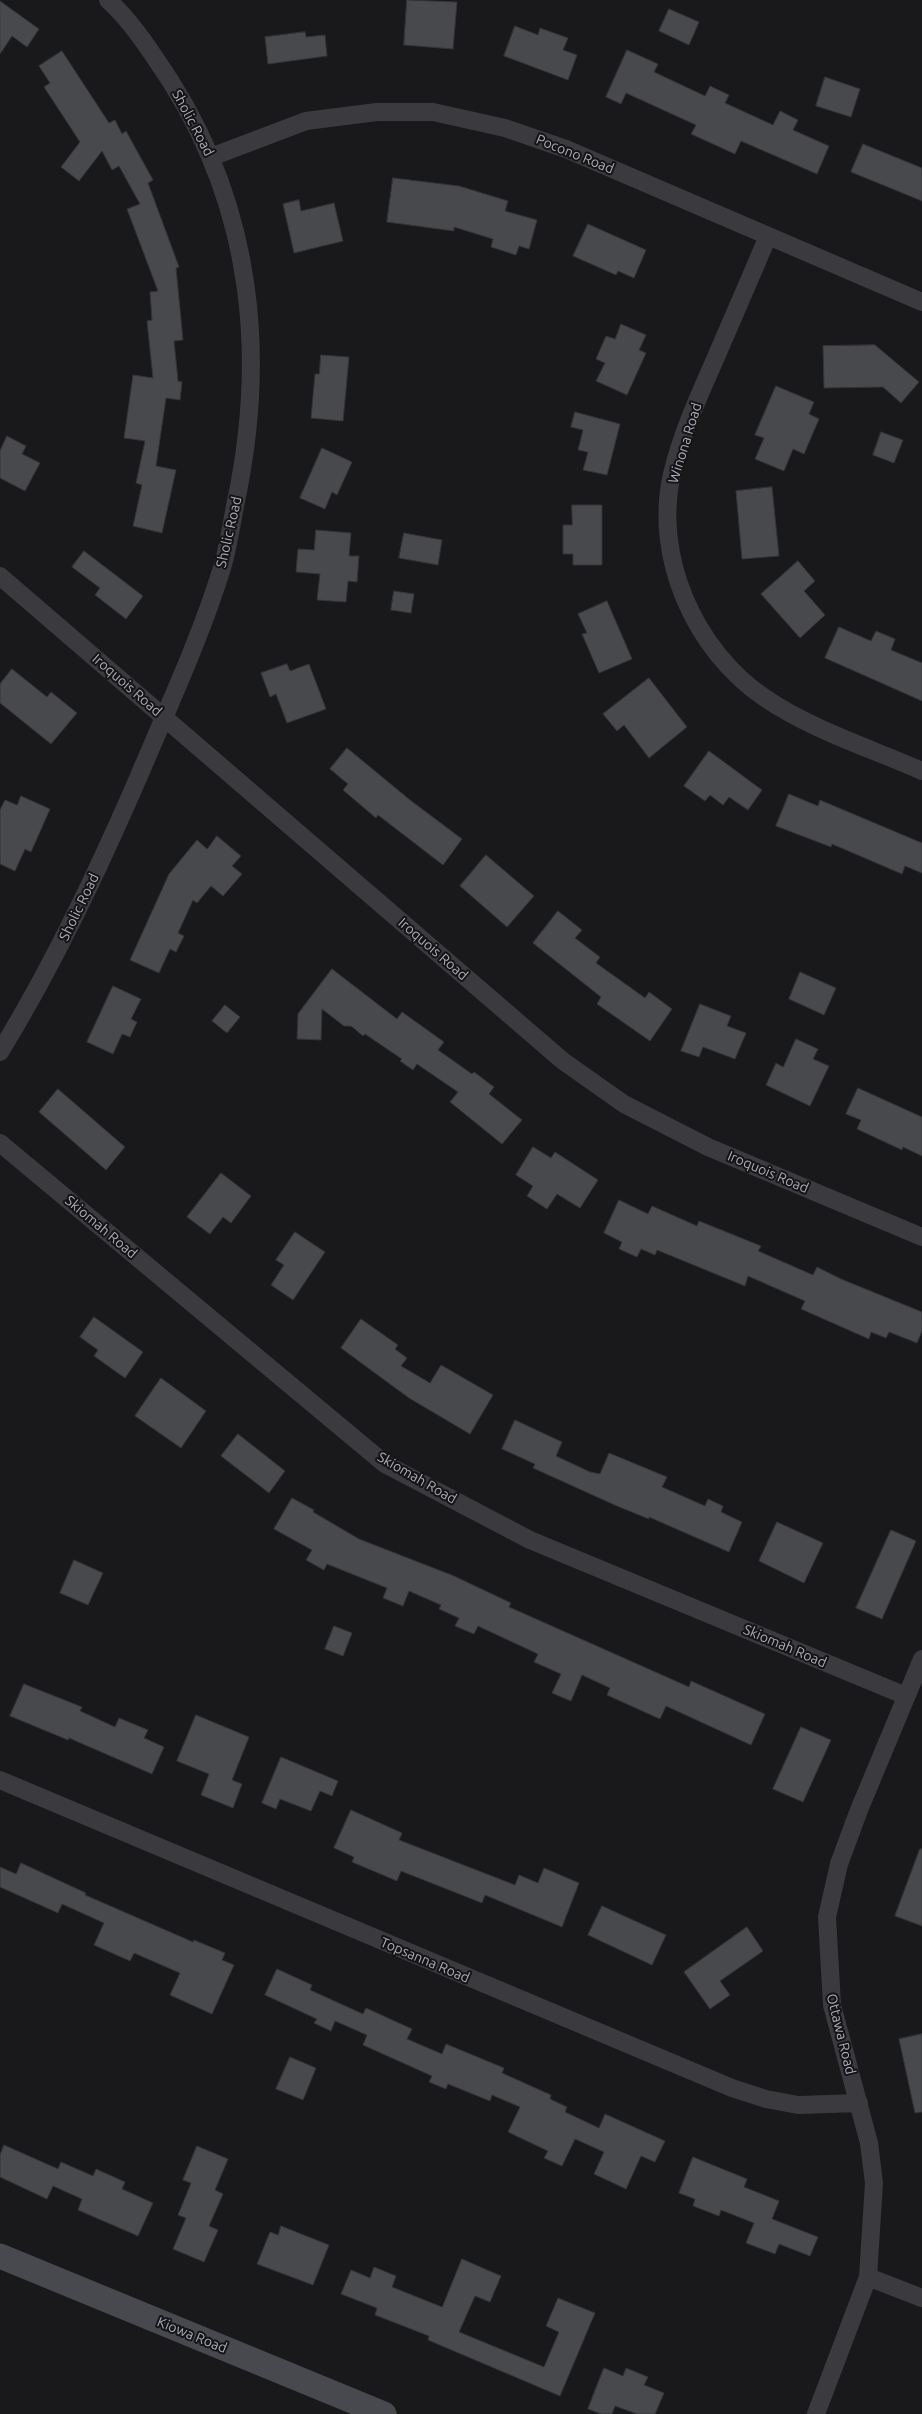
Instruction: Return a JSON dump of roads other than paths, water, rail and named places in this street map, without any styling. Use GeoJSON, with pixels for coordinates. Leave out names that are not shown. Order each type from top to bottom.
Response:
{"type":"FeatureCollection","features":[{"type":"Feature","properties":{"kind":"street","name":"Sholic Road"},"geometry":{"type":"LineString","coordinates":[[0,1052],[57,951],[109,844],[195,644],[222,566],[241,479],[249,410],[250,339],[247,286],[234,222],[211,156],[183,101],[149,48],[108,0]]}},
{"type":"Feature","properties":{"kind":"street","name":"Pocono Road"},"geometry":{"type":"LineString","coordinates":[[211,156],[306,121],[377,112],[433,112],[506,128],[566,149],[922,302]]}},
{"type":"Feature","properties":{"kind":"street","name":"Winona Road"},"geometry":{"type":"LineString","coordinates":[[768,236],[692,413],[672,474],[668,512],[671,548],[680,590],[700,629],[726,666],[764,697],[804,720],[922,770]]}},
{"type":"Feature","properties":{"kind":"street","name":"Iroquois Road"},"geometry":{"type":"LineString","coordinates":[[0,576],[563,1061],[624,1104],[708,1147],[922,1237]]}},
{"type":"Feature","properties":{"kind":"street","name":"Skiomah Road"},"geometry":{"type":"LineString","coordinates":[[0,1142],[385,1464],[530,1540],[906,1696]]}},
{"type":"Feature","properties":{"kind":"street","name":"Ottawa Road"},"geometry":{"type":"LineString","coordinates":[[816,2414],[868,2277],[874,2183],[870,2143],[832,2005],[827,1917],[839,1864],[859,1810],[922,1659]]}},
{"type":"Feature","properties":{"kind":"street","name":"Topsanna Road"},"geometry":{"type":"LineString","coordinates":[[0,1780],[732,2088],[766,2099],[798,2105],[859,2103]]}},
{"type":"Feature","properties":{"kind":"street","name":"Kiowa Road"},"geometry":{"type":"LineString","coordinates":[[0,2256],[382,2414]]}},
{"type":"Feature","properties":{"kind":"street"},"geometry":{"type":"LineString","coordinates":[[868,2277],[922,2298]]}}]}
